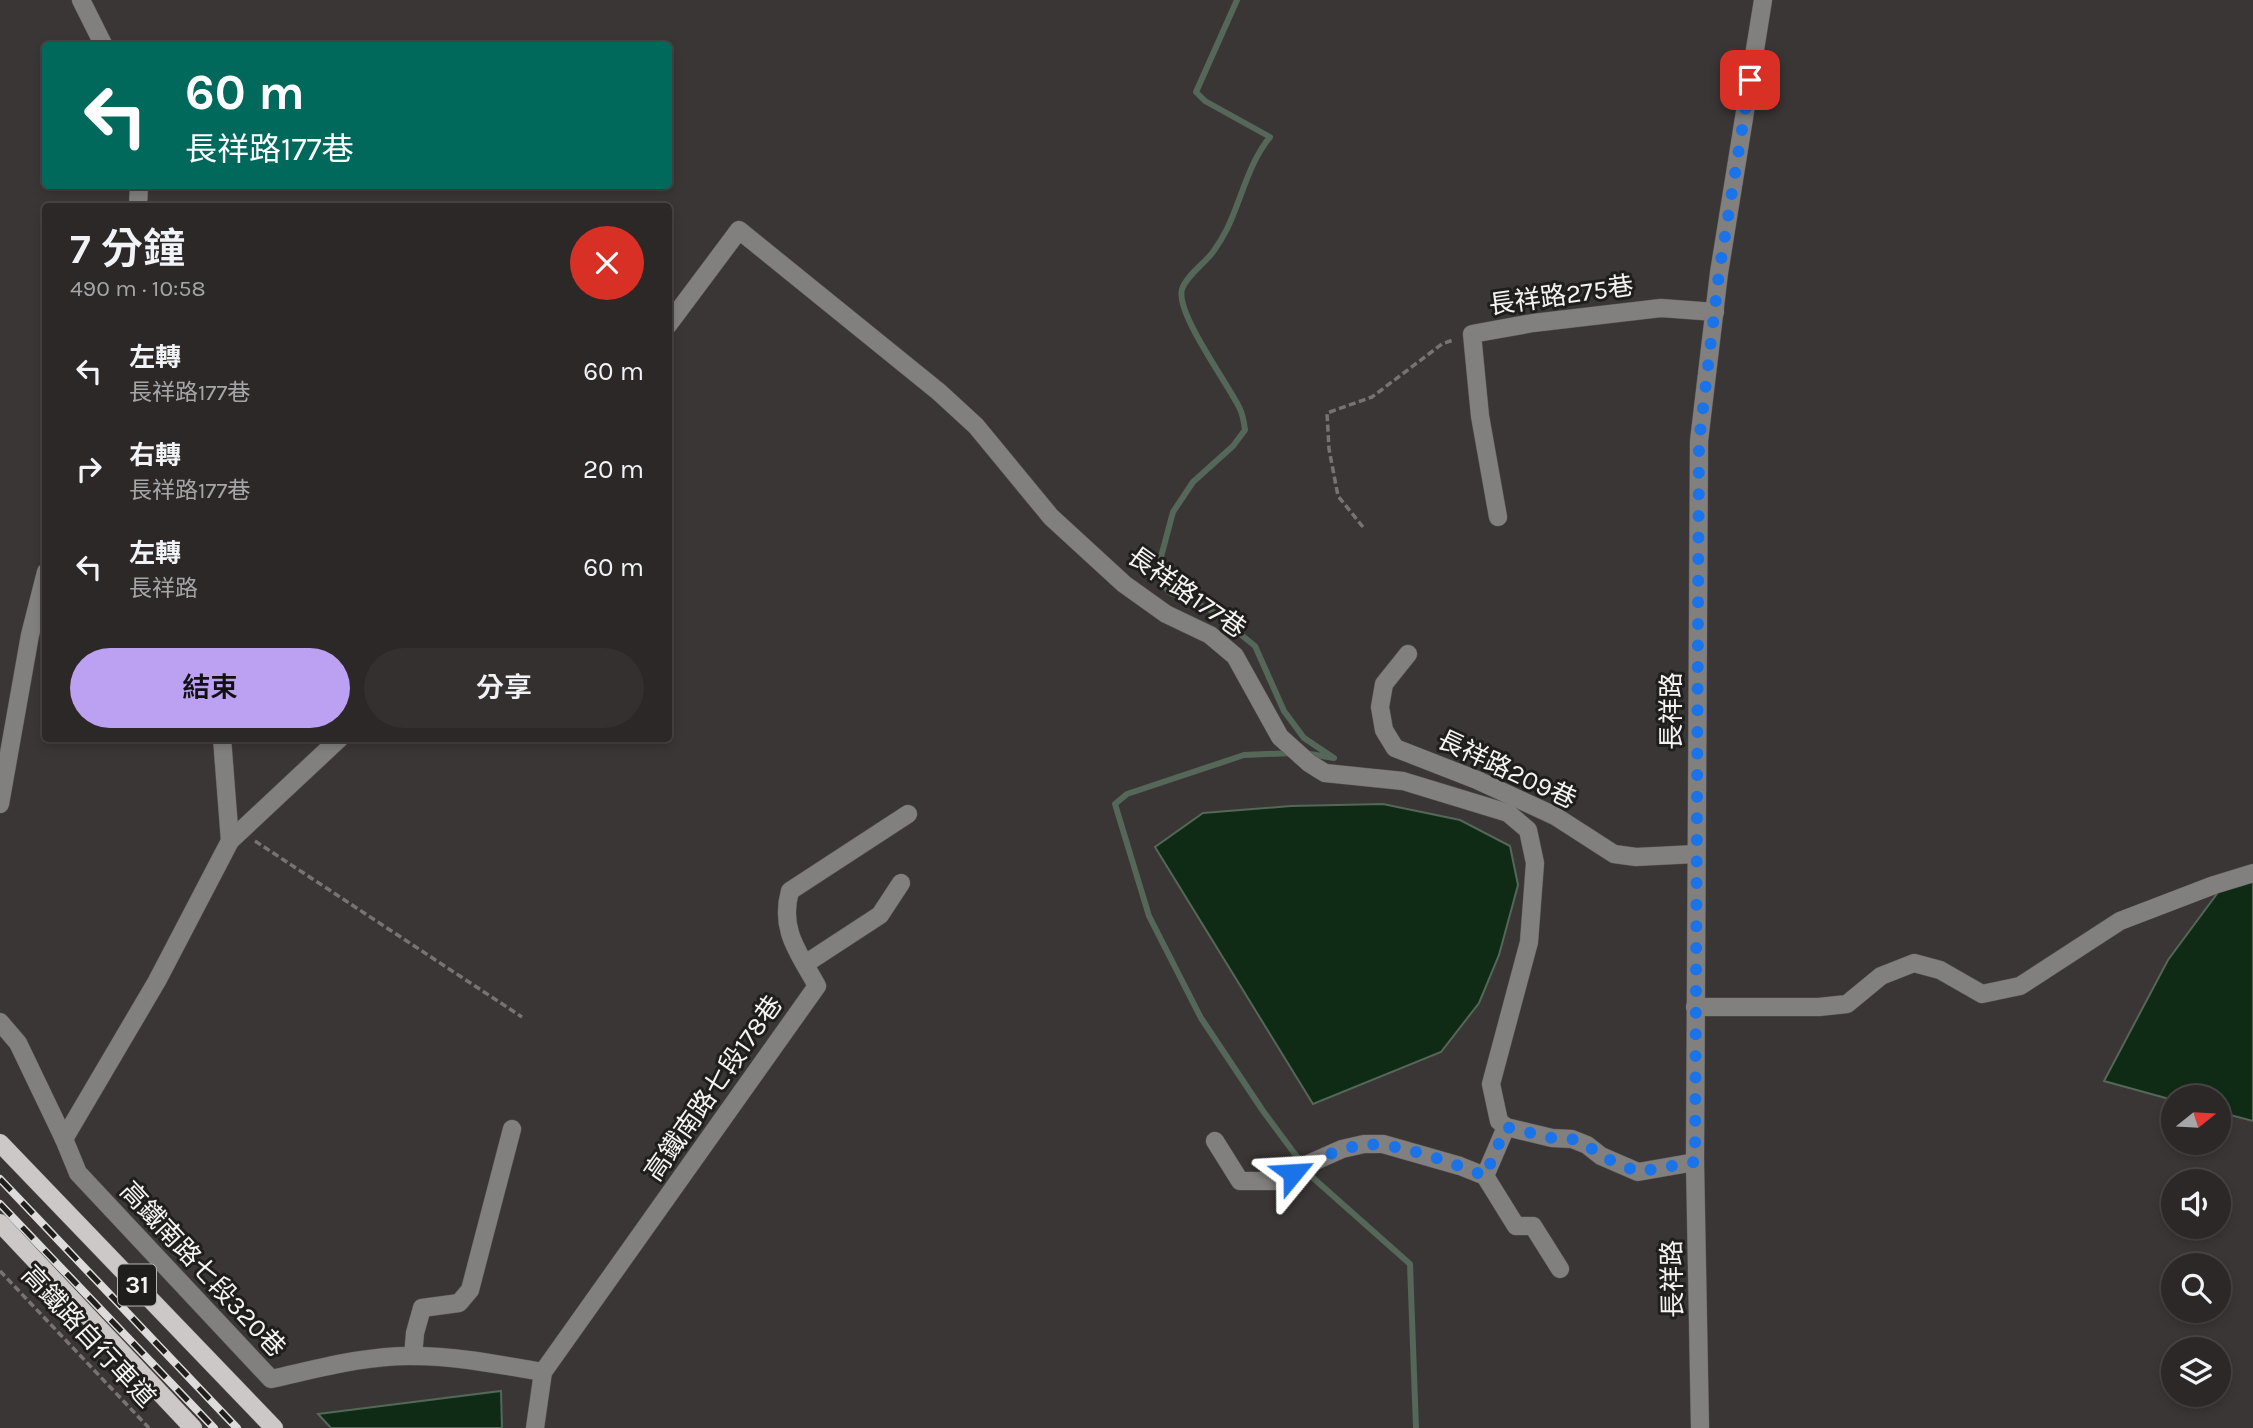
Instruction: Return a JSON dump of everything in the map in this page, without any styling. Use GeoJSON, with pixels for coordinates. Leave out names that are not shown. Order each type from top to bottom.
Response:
{"type":"FeatureCollection","features":[{"type":"Feature","properties":{"kind":"main road","name":"31"},"geometry":{"type":"LineString","coordinates":[[0,1143],[274,1428]]}},
{"type":"Feature","properties":{"kind":"main road","name":"31"},"geometry":{"type":"LineString","coordinates":[[0,1223],[193,1428]]}},
{"type":"Feature","properties":{"kind":"street"},"geometry":{"type":"LineString","coordinates":[[81,0],[102,42]]}},
{"type":"Feature","properties":{"kind":"street","name":"長祥路"},"geometry":{"type":"LineString","coordinates":[[1700,1428],[1695,1162],[1699,442],[1721,259],[1763,0]]}},
{"type":"Feature","properties":{"kind":"street","name":"長祥路177巷"},"geometry":{"type":"LineString","coordinates":[[672,320],[739,230],[958,409],[976,426],[1051,517],[1124,584],[1166,614],[1210,635],[1235,656],[1280,737],[1308,763],[1325,773],[1403,781],[1486,805],[1508,813],[1528,830],[1535,863],[1530,942],[1491,1084],[1496,1113],[1506,1127]]}},
{"type":"Feature","properties":{"kind":"street","name":"長祥路275巷"},"geometry":{"type":"LineString","coordinates":[[1498,517],[1480,416],[1472,334],[1533,323],[1661,308],[1715,312]]}},
{"type":"Feature","properties":{"kind":"street"},"geometry":{"type":"LineString","coordinates":[[0,804],[30,635],[42,588]]}},
{"type":"Feature","properties":{"kind":"street","name":"長祥路209巷"},"geometry":{"type":"LineString","coordinates":[[1408,654],[1384,684],[1380,707],[1384,730],[1395,748],[1477,780],[1555,816],[1614,854],[1696,854]]}},
{"type":"Feature","properties":{"kind":"street"},"geometry":{"type":"LineString","coordinates":[[223,742],[237,835]]}},
{"type":"Feature","properties":{"kind":"street"},"geometry":{"type":"LineString","coordinates":[[64,1139],[157,981],[237,835],[336,742]]}},
{"type":"Feature","properties":{"kind":"street","name":"高鐵南路七段178巷"},"geometry":{"type":"LineString","coordinates":[[535,1428],[543,1372],[817,986],[786,928],[786,906],[790,891],[908,814]]}},
{"type":"Feature","properties":{"kind":"street"},"geometry":{"type":"LineString","coordinates":[[1695,1006],[1819,1007],[1847,1004],[1881,976],[1914,963],[1940,970],[1982,994],[2020,986],[2120,920],[2253,873]]}},
{"type":"Feature","properties":{"kind":"street"},"geometry":{"type":"LineString","coordinates":[[805,964],[880,915],[901,883]]}},
{"type":"Feature","properties":{"kind":"street","name":"高鐵南路七段320巷"},"geometry":{"type":"LineString","coordinates":[[0,1022],[18,1043],[78,1173],[271,1379],[356,1361],[413,1356],[543,1372]]}},
{"type":"Feature","properties":{"kind":"street"},"geometry":{"type":"LineString","coordinates":[[1485,1176],[1506,1127],[1552,1138],[1572,1139],[1587,1145],[1601,1156],[1638,1172],[1695,1162]]}},
{"type":"Feature","properties":{"kind":"street"},"geometry":{"type":"LineString","coordinates":[[413,1356],[415,1333],[422,1308],[459,1303],[470,1290],[512,1129]]}},
{"type":"Feature","properties":{"kind":"street"},"geometry":{"type":"LineString","coordinates":[[1215,1141],[1240,1181],[1279,1181],[1342,1149],[1374,1144],[1383,1144],[1460,1166],[1485,1176],[1516,1226],[1533,1226],[1560,1269]]}},
{"type":"Feature","properties":{"kind":"path"},"geometry":{"type":"LineString","coordinates":[[1363,527],[1338,496],[1329,449],[1327,413],[1372,397],[1442,344],[1472,334]]}},
{"type":"Feature","properties":{"kind":"path"},"geometry":{"type":"LineString","coordinates":[[237,835],[259,845],[522,1017]]}},
{"type":"Feature","properties":{"kind":"path","name":"高鐵路自行車道"},"geometry":{"type":"LineString","coordinates":[[0,1270],[149,1428]]}},
{"type":"Feature","properties":{"kind":"shaded area"},"geometry":{"type":"Polygon","coordinates":[[[1383,804],[1460,820],[1510,846],[1518,885],[1499,955],[1479,1003],[1441,1052],[1313,1104],[1155,847],[1203,813],[1291,806],[1383,804]]]}},
{"type":"Feature","properties":{"kind":"shaded area"},"geometry":{"type":"Polygon","coordinates":[[[2253,877],[2253,1121],[2231,1115],[2231,1085],[2161,1085],[2161,1097],[2104,1081],[2168,960],[2222,887],[2253,877]]]}},
{"type":"Feature","properties":{"kind":"shaded area"},"geometry":{"type":"Polygon","coordinates":[[[501,1391],[502,1428],[331,1428],[318,1414],[501,1391]]]}},
{"type":"Feature","properties":{"kind":"waterway"},"geometry":{"type":"LineString","coordinates":[[1237,0],[1196,92],[1205,101],[1270,137],[1251,170],[1225,232],[1213,252],[1184,284],[1182,300],[1194,331],[1240,409],[1245,430],[1233,446],[1193,482],[1173,512],[1158,568],[1161,580],[1169,592],[1209,609],[1255,646],[1284,711],[1304,738],[1334,758],[1304,753]]}},
{"type":"Feature","properties":{"kind":"waterway"},"geometry":{"type":"LineString","coordinates":[[1293,753],[1244,755],[1127,794],[1115,804],[1149,916],[1201,1018],[1263,1111],[1312,1177],[1410,1264],[1416,1428]]}},
{"type":"Feature","properties":{"kind":"railway"},"geometry":{"type":"LineString","coordinates":[[0,1179],[237,1428]]}},
{"type":"Feature","properties":{"kind":"railway"},"geometry":{"type":"LineString","coordinates":[[0,1204],[214,1428]]}},
{"type":"Feature","properties":{"kind":"route"},"geometry":{"type":"LineString","coordinates":[[1293,1173],[1342,1149],[1364,1144],[1383,1144],[1485,1176],[1506,1127],[1552,1138],[1572,1139],[1587,1145],[1601,1156],[1638,1172],[1695,1162],[1699,442],[1719,273],[1750,80]]}}]}
